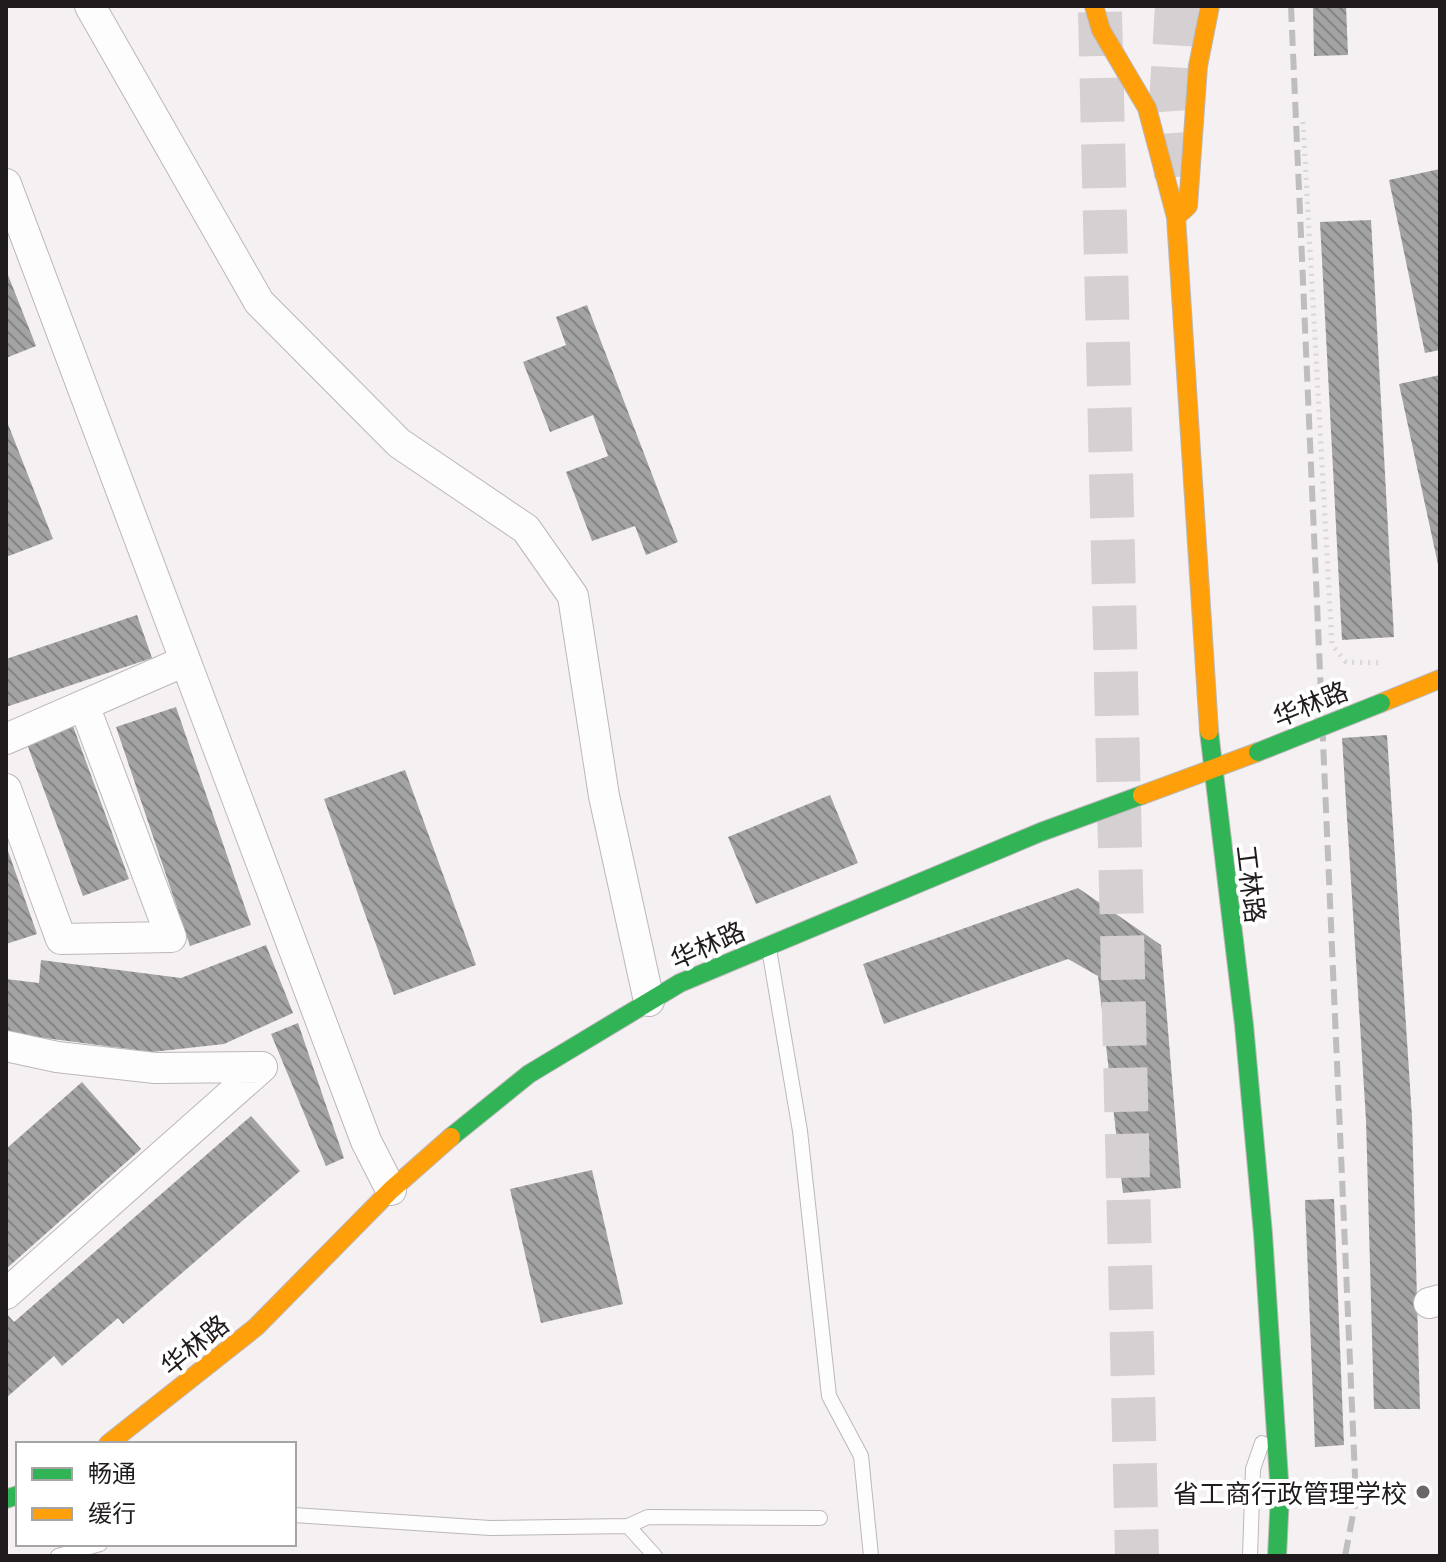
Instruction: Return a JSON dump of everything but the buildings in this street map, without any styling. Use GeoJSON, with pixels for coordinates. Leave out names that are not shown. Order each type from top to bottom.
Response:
{"type":"FeatureCollection","features":[{"type":"Feature","properties":{"kind":"main road"},"geometry":{"type":"LineString","coordinates":[[1094,6],[1101,30],[1147,108],[1176,217],[1188,206],[1198,66],[1210,6]]}},
{"type":"Feature","properties":{"kind":"main road","name":"工林路"},"geometry":{"type":"LineString","coordinates":[[1176,217],[1212,771],[1244,1025],[1274,1409],[1280,1495],[1277,1556]]}},
{"type":"Feature","properties":{"kind":"main road","name":"华林路"},"geometry":{"type":"LineString","coordinates":[[111,1442],[256,1327],[391,1190],[529,1074],[649,1001],[768,945],[1041,832],[1212,771],[1440,679]]}},
{"type":"Feature","properties":{"kind":"street"},"geometry":{"type":"LineString","coordinates":[[90,6],[259,302],[399,443],[526,529],[573,596],[604,796],[649,1001]]}},
{"type":"Feature","properties":{"kind":"street"},"geometry":{"type":"LineString","coordinates":[[6,184],[366,1141],[391,1190]]}},
{"type":"Feature","properties":{"kind":"street"},"geometry":{"type":"LineString","coordinates":[[6,739],[185,661]]}},
{"type":"Feature","properties":{"kind":"street"},"geometry":{"type":"LineString","coordinates":[[6,789],[61,939],[171,937],[84,705]]}},
{"type":"Feature","properties":{"kind":"street"},"geometry":{"type":"LineString","coordinates":[[6,1046],[57,1057],[155,1068],[262,1067],[6,1294]]}},
{"type":"Feature","properties":{"kind":"lane"},"geometry":{"type":"LineString","coordinates":[[768,945],[800,1131],[829,1396],[861,1456],[871,1556]]}},
{"type":"Feature","properties":{"kind":"lane"},"geometry":{"type":"LineString","coordinates":[[1250,1556],[1253,1469],[1274,1409]]}},
{"type":"Feature","properties":{"kind":"lane"},"geometry":{"type":"LineString","coordinates":[[296,1515],[490,1528],[628,1526],[648,1517],[820,1518]]}},
{"type":"Feature","properties":{"kind":"lane"},"geometry":{"type":"LineString","coordinates":[[628,1526],[655,1556]]}},
{"type":"Feature","properties":{"kind":"lane"},"geometry":{"type":"LineString","coordinates":[[58,1556],[93,1546]]}},
{"type":"Feature","properties":{"kind":"path"},"geometry":{"type":"LineString","coordinates":[[1303,122],[1332,645],[1346,662]]}},
{"type":"Feature","properties":{"kind":"tunnel"},"geometry":{"type":"LineString","coordinates":[[1176,177],[1171,104],[1177,6]]}},
{"type":"Feature","properties":{"kind":"tunnel"},"geometry":{"type":"LineString","coordinates":[[1100,12],[1137,1556]]}},
{"type":"Feature","properties":{"kind":"railway"},"geometry":{"type":"LineString","coordinates":[[1291,6],[1356,1499],[1345,1556]]}},
{"type":"Feature","properties":{"kind":"traffic: fast"},"geometry":{"type":"LineString","coordinates":[[1258,752],[1381,703]]}},
{"type":"Feature","properties":{"kind":"traffic: fast"},"geometry":{"type":"LineString","coordinates":[[1209,731],[1244,1025],[1263,1234],[1280,1495],[1277,1556]]}},
{"type":"Feature","properties":{"kind":"traffic: fast"},"geometry":{"type":"LineString","coordinates":[[451,1137],[529,1074],[680,983],[1041,832],[1142,795]]}},
{"type":"Feature","properties":{"kind":"traffic: fast"},"geometry":{"type":"LineString","coordinates":[[6,1499],[16,1496]]}},
{"type":"Feature","properties":{"kind":"traffic: slow"},"geometry":{"type":"LineString","coordinates":[[1094,6],[1101,30],[1147,108],[1176,217],[1188,206],[1198,66],[1210,6]]}},
{"type":"Feature","properties":{"kind":"traffic: slow"},"geometry":{"type":"LineString","coordinates":[[1176,217],[1209,731]]}},
{"type":"Feature","properties":{"kind":"traffic: slow"},"geometry":{"type":"LineString","coordinates":[[1381,703],[1440,679]]}},
{"type":"Feature","properties":{"kind":"traffic: slow"},"geometry":{"type":"LineString","coordinates":[[1142,795],[1258,752]]}},
{"type":"Feature","properties":{"kind":"traffic: slow"},"geometry":{"type":"LineString","coordinates":[[111,1442],[256,1327],[391,1190],[451,1137]]}},
{"type":"Feature","properties":{"kind":"place","name":"省工商行政管理学校"},"geometry":{"type":"Point","coordinates":[1423,1492]}}]}
